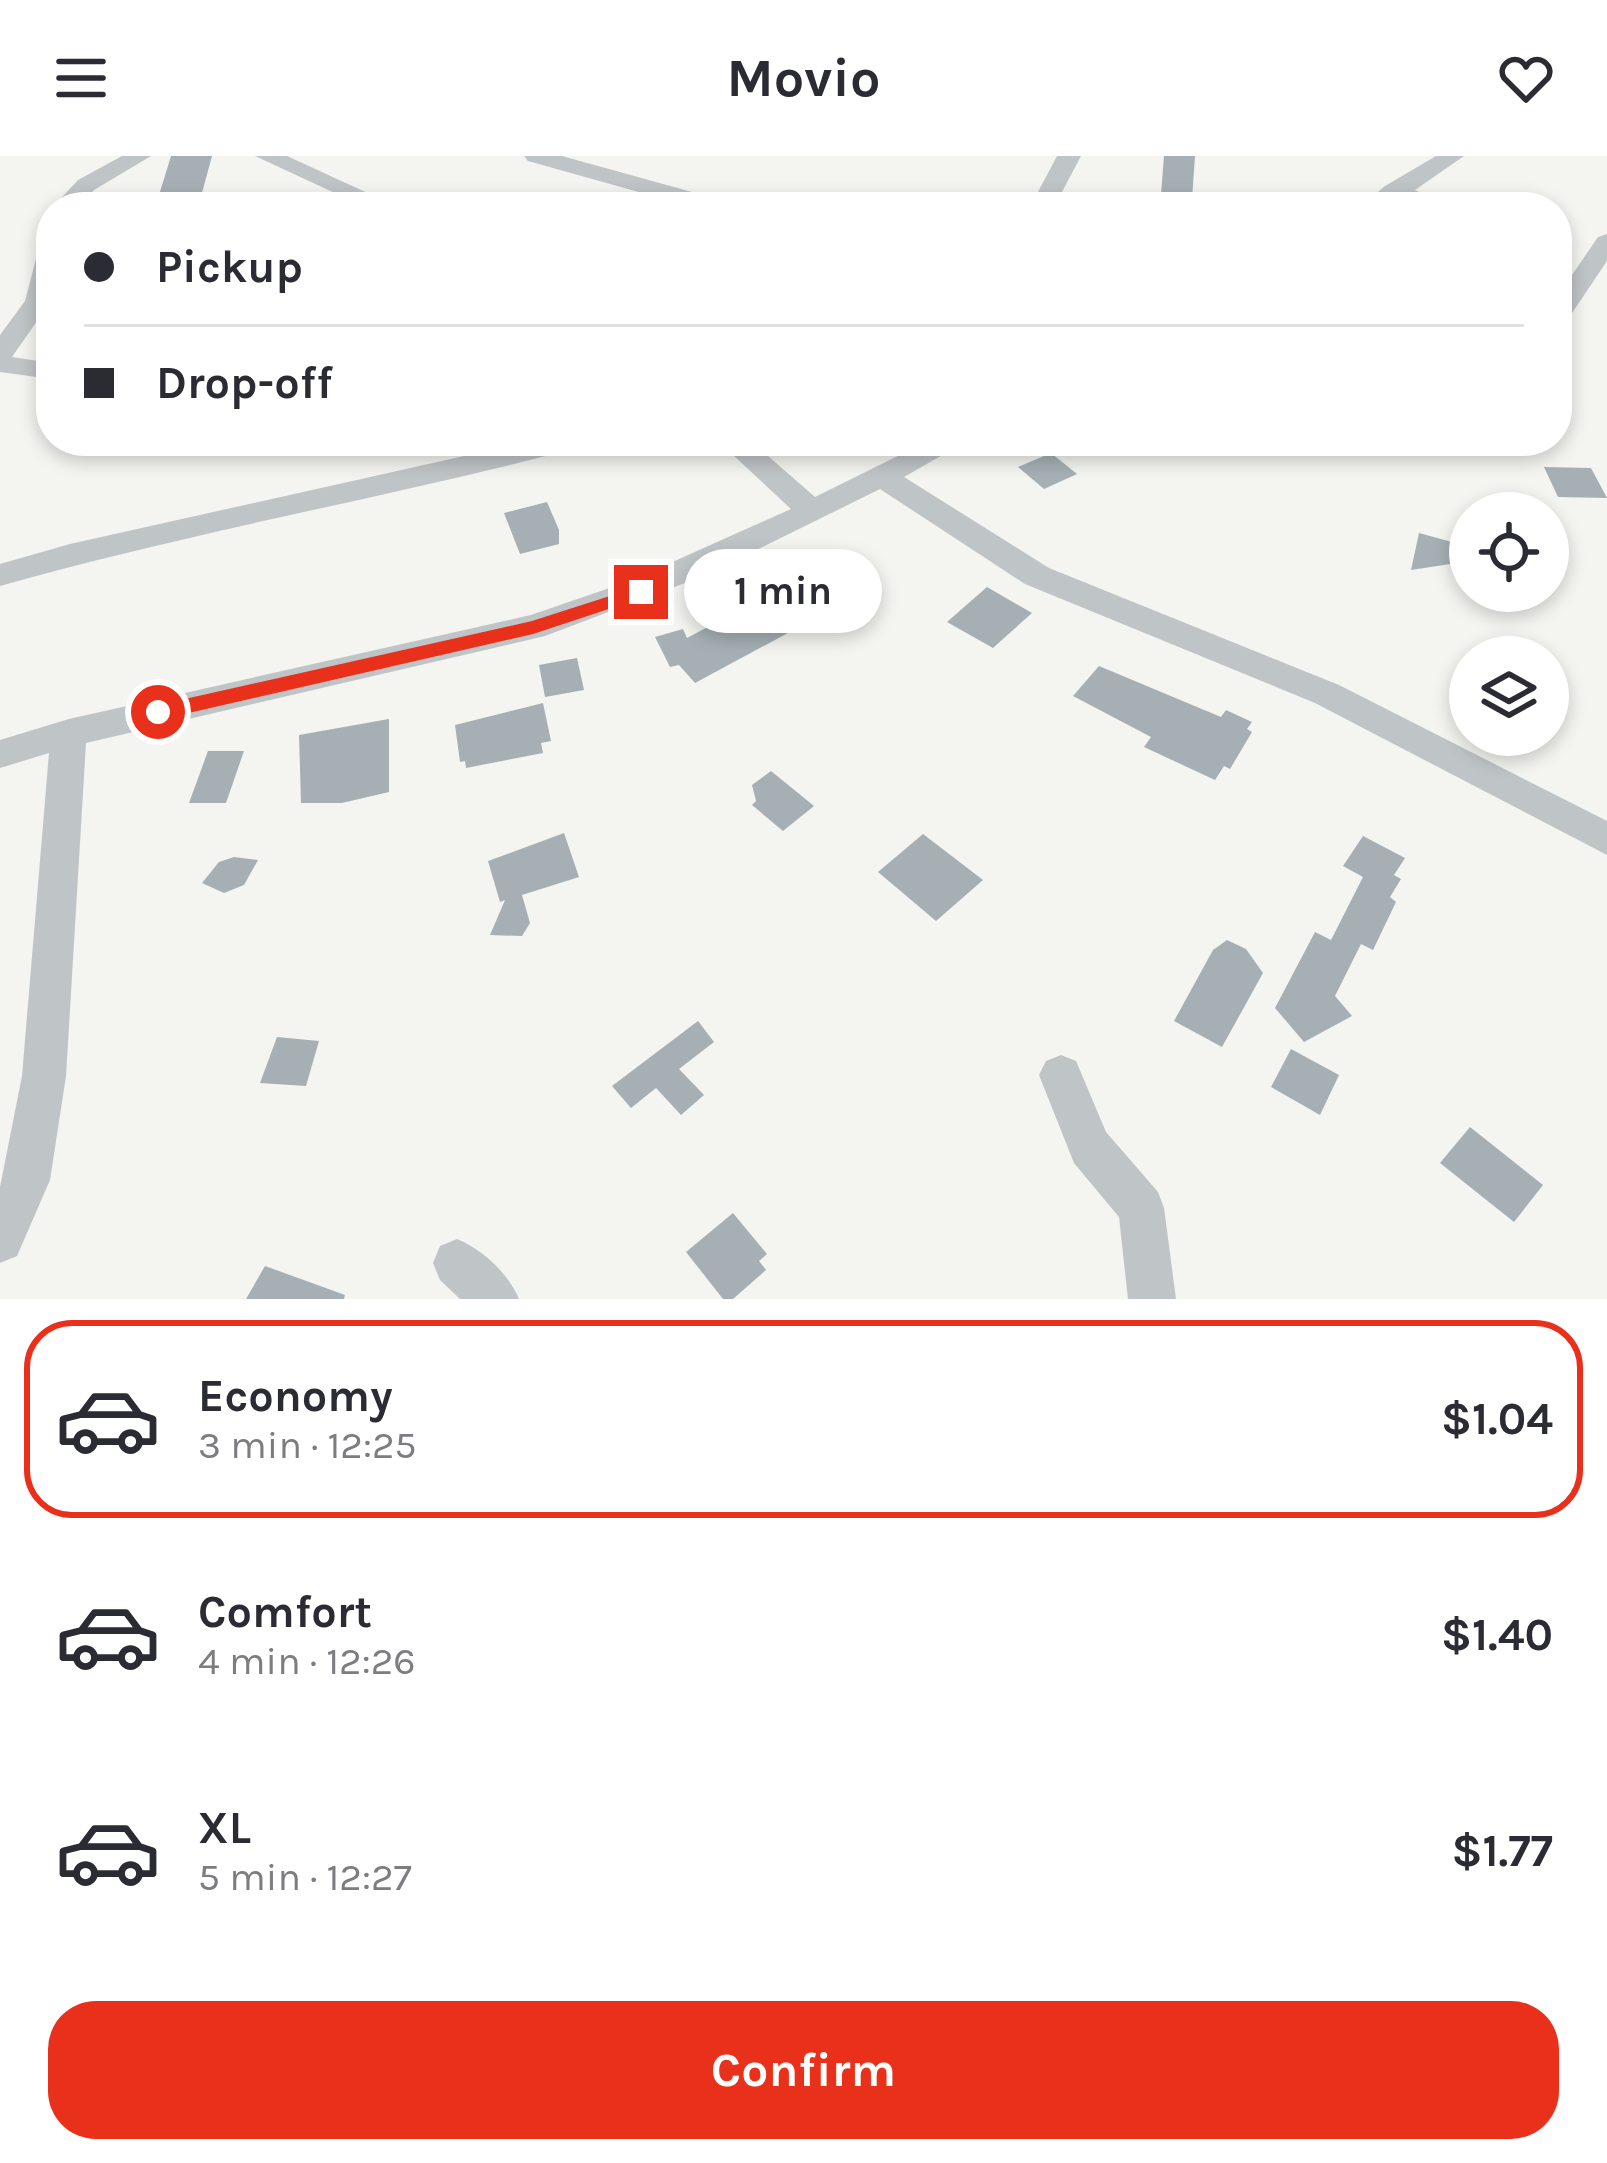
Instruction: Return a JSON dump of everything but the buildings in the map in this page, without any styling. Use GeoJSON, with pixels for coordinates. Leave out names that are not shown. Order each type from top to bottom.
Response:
{"type":"FeatureCollection","features":[{"type":"Feature","properties":{"kind":"street"},"geometry":{"type":"LineString","coordinates":[[79,192],[139,156]]}},
{"type":"Feature","properties":{"kind":"street"},"geometry":{"type":"LineString","coordinates":[[267,156],[351,192]]}},
{"type":"Feature","properties":{"kind":"street"},"geometry":{"type":"LineString","coordinates":[[536,156],[665,192]]}},
{"type":"Feature","properties":{"kind":"street"},"geometry":{"type":"LineString","coordinates":[[1050,192],[1070,156]]}},
{"type":"Feature","properties":{"kind":"street"},"geometry":{"type":"LineString","coordinates":[[1394,191],[1452,156]]}},
{"type":"Feature","properties":{"kind":"street"},"geometry":{"type":"LineString","coordinates":[[1572,292],[1595,254]]}},
{"type":"Feature","properties":{"kind":"street"},"geometry":{"type":"LineString","coordinates":[[0,354],[36,304]]}},
{"type":"Feature","properties":{"kind":"street"},"geometry":{"type":"LineString","coordinates":[[0,364],[36,369]]}},
{"type":"Feature","properties":{"kind":"street"},"geometry":{"type":"LineString","coordinates":[[0,575],[76,551],[490,456]]}},
{"type":"Feature","properties":{"kind":"street"},"geometry":{"type":"LineString","coordinates":[[750,456],[811,510]]}},
{"type":"Feature","properties":{"kind":"street"},"geometry":{"type":"LineString","coordinates":[[0,754],[69,733],[533,627],[608,605],[675,578],[922,456]]}},
{"type":"Feature","properties":{"kind":"street"},"geometry":{"type":"LineString","coordinates":[[881,476],[1036,576],[1327,694],[1607,838]]}},
{"type":"Feature","properties":{"kind":"street"},"geometry":{"type":"LineString","coordinates":[[0,1239],[27,1180],[44,1076],[69,733]]}},
{"type":"Feature","properties":{"kind":"street"},"geometry":{"type":"LineString","coordinates":[[1061,1075],[1090,1148],[1141,1208],[1152,1299]]}},
{"type":"Feature","properties":{"kind":"street"},"geometry":{"type":"LineString","coordinates":[[457,1263],[495,1299]]}},
{"type":"Feature","properties":{"kind":"route"},"geometry":{"type":"LineString","coordinates":[[158,712],[533,627],[641,592]]}}]}
